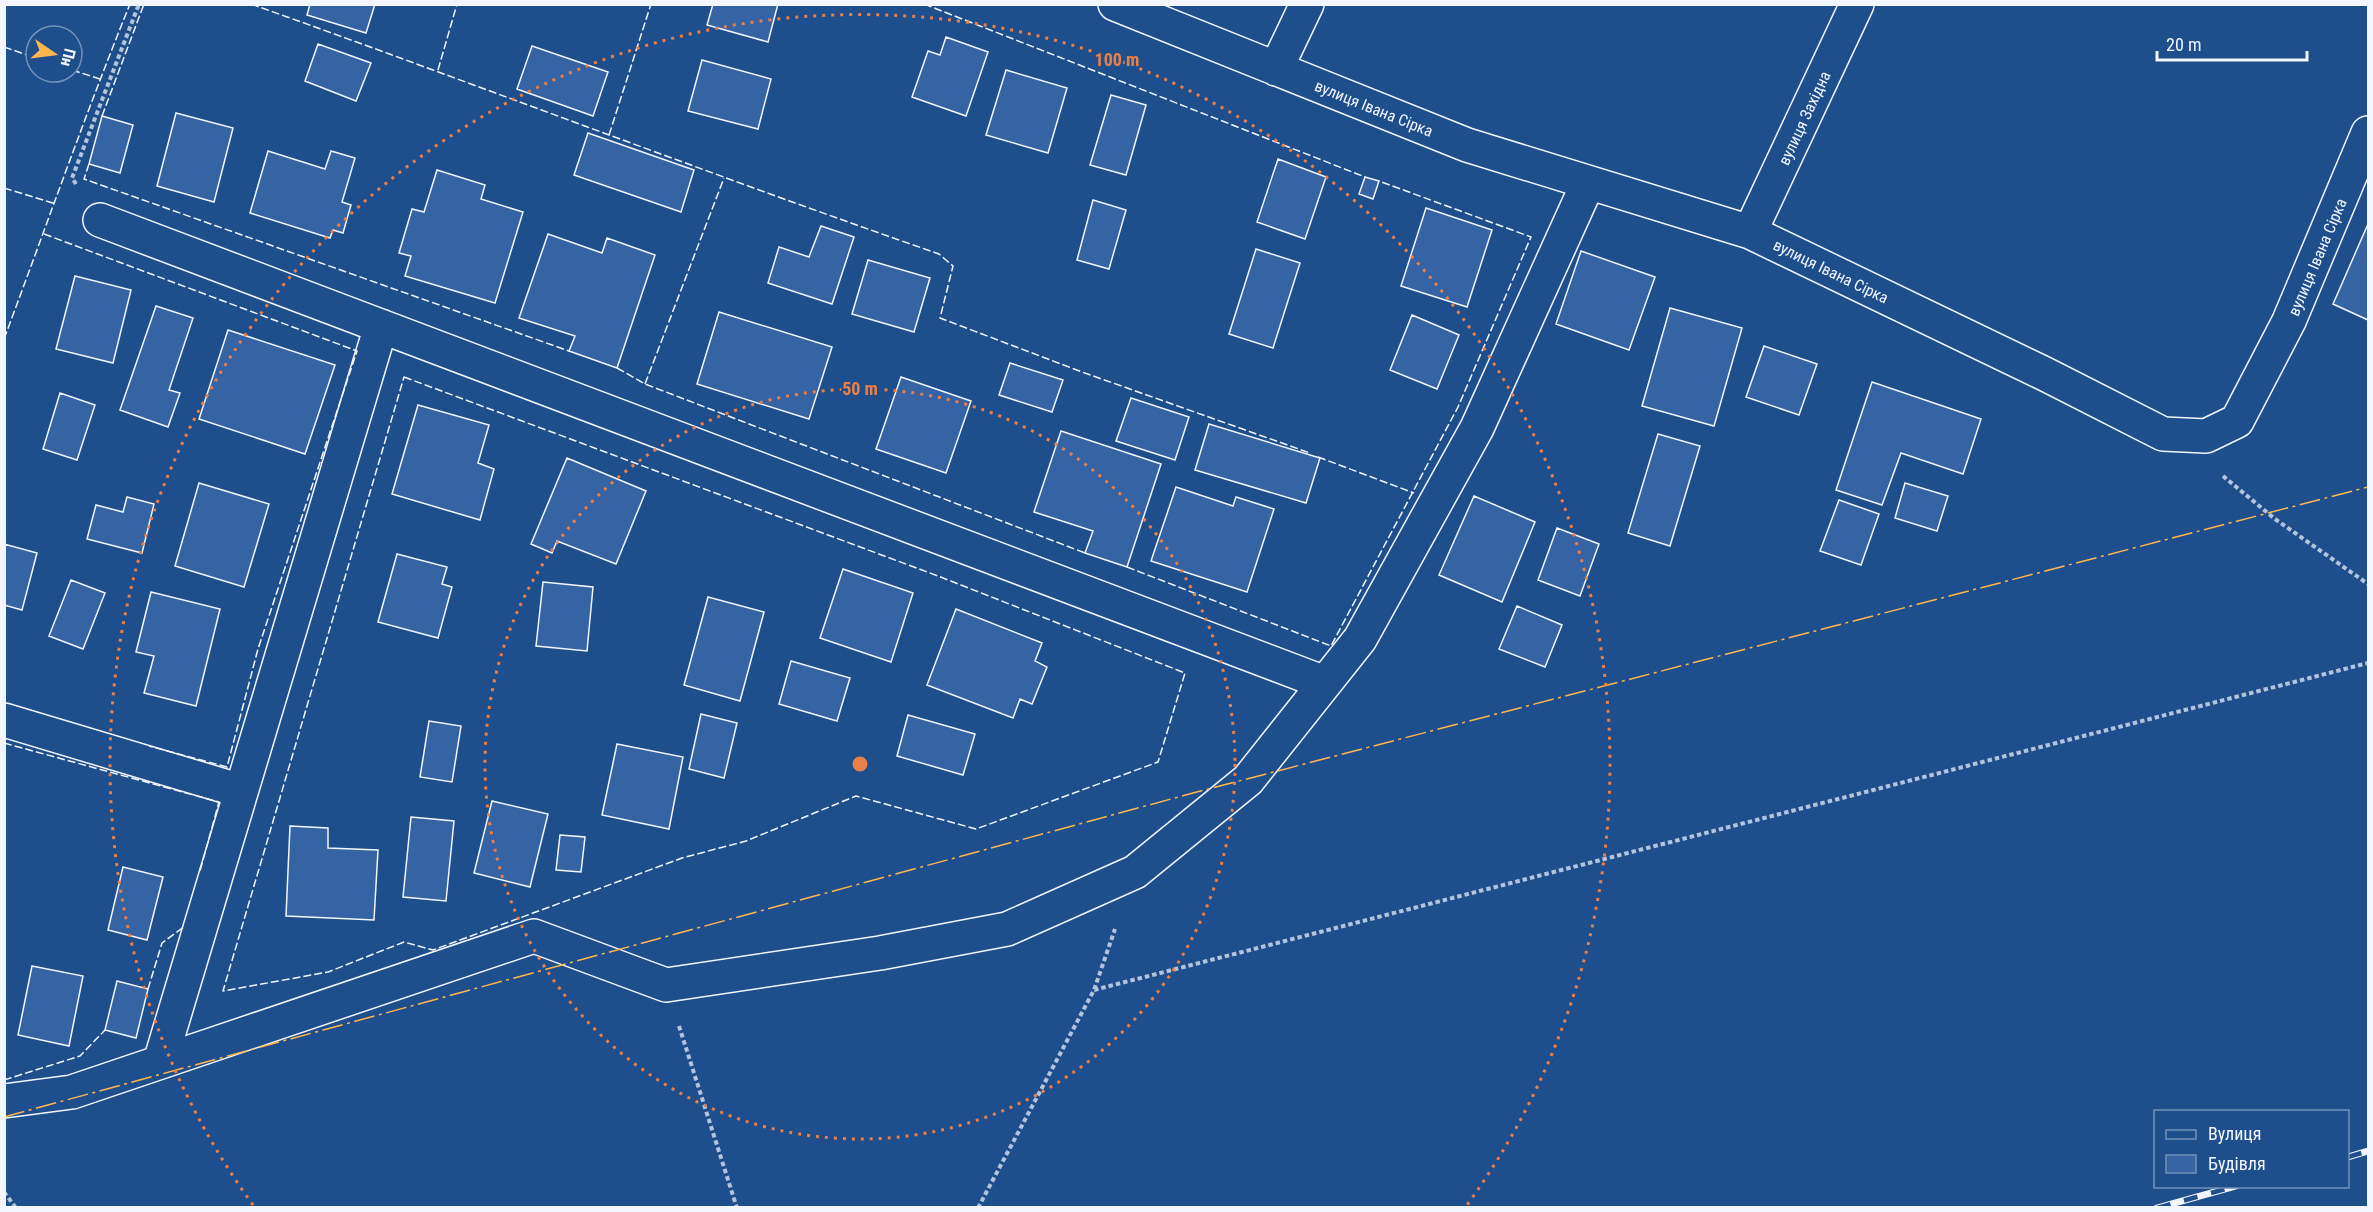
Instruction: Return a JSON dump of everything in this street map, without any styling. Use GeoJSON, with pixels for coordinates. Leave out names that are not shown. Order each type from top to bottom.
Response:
{"type":"FeatureCollection","features":[{"type":"Feature","properties":{"kind":"street","name":"вулиця Івана Сірка"},"geometry":{"type":"LineString","coordinates":[[1115,4],[1467,145],[1750,232],[2045,374],[2163,434],[2206,436],[2237,421],[2289,321],[2368,133]]}},
{"type":"Feature","properties":{"kind":"street"},"geometry":{"type":"LineString","coordinates":[[1276,69],[1307,4]]}},
{"type":"Feature","properties":{"kind":"street","name":"вулиця Західна"},"geometry":{"type":"LineString","coordinates":[[1750,232],[1857,4]]}},
{"type":"Feature","properties":{"kind":"street"},"geometry":{"type":"LineString","coordinates":[[4,1101],[72,1092],[534,936],[666,985],[880,953],[1007,929],[1135,872],[1248,780],[1360,639],[1477,428],[1588,183]]}},
{"type":"Feature","properties":{"kind":"street"},"geometry":{"type":"LineString","coordinates":[[100,220],[1325,683]]}},
{"type":"Feature","properties":{"kind":"street"},"geometry":{"type":"LineString","coordinates":[[160,1062],[381,326]]}},
{"type":"Feature","properties":{"kind":"street"},"geometry":{"type":"LineString","coordinates":[[4,720],[241,791]]}},
{"type":"Feature","properties":{"kind":"path"},"geometry":{"type":"LineString","coordinates":[[100,220],[72,178],[139,4]]}},
{"type":"Feature","properties":{"kind":"path"},"geometry":{"type":"LineString","coordinates":[[2206,436],[2213,468],[2275,519],[2368,584]]}},
{"type":"Feature","properties":{"kind":"path"},"geometry":{"type":"LineString","coordinates":[[1094,990],[2368,663]]}},
{"type":"Feature","properties":{"kind":"path"},"geometry":{"type":"LineString","coordinates":[[978,1208],[1094,990],[1135,872]]}},
{"type":"Feature","properties":{"kind":"path"},"geometry":{"type":"LineString","coordinates":[[666,985],[737,1208]]}},
{"type":"Feature","properties":{"kind":"path"},"geometry":{"type":"LineString","coordinates":[[4,1192],[16,1208]]}},
{"type":"Feature","properties":{"kind":"building"},"geometry":{"type":"Polygon","coordinates":[[[310,4],[375,4],[366,33],[307,15],[310,4]]]}},
{"type":"Feature","properties":{"kind":"building"},"geometry":{"type":"Polygon","coordinates":[[[713,4],[778,4],[768,42],[707,25],[713,4]]]}},
{"type":"Feature","properties":{"kind":"building"},"geometry":{"type":"Polygon","coordinates":[[[946,37],[988,52],[966,116],[912,97],[928,51],[940,55],[946,37]]]}},
{"type":"Feature","properties":{"kind":"building"},"geometry":{"type":"Polygon","coordinates":[[[318,44],[371,63],[356,101],[305,81],[318,44]]]}},
{"type":"Feature","properties":{"kind":"building"},"geometry":{"type":"Polygon","coordinates":[[[532,46],[608,72],[593,116],[517,89],[532,46]]]}},
{"type":"Feature","properties":{"kind":"building"},"geometry":{"type":"Polygon","coordinates":[[[702,60],[771,79],[758,129],[688,111],[702,60]]]}},
{"type":"Feature","properties":{"kind":"building"},"geometry":{"type":"Polygon","coordinates":[[[1006,70],[1067,88],[1048,153],[986,135],[1006,70]]]}},
{"type":"Feature","properties":{"kind":"building"},"geometry":{"type":"Polygon","coordinates":[[[1111,95],[1146,105],[1126,175],[1090,165],[1111,95]]]}},
{"type":"Feature","properties":{"kind":"building"},"geometry":{"type":"Polygon","coordinates":[[[176,113],[233,128],[214,202],[157,186],[176,113]]]}},
{"type":"Feature","properties":{"kind":"building"},"geometry":{"type":"Polygon","coordinates":[[[102,116],[133,125],[120,173],[89,164],[102,116]]]}},
{"type":"Feature","properties":{"kind":"building"},"geometry":{"type":"Polygon","coordinates":[[[588,133],[694,170],[681,212],[574,175],[588,133]]]}},
{"type":"Feature","properties":{"kind":"building"},"geometry":{"type":"Polygon","coordinates":[[[268,151],[325,169],[331,151],[355,158],[342,202],[351,205],[343,233],[333,230],[330,238],[250,213],[268,151]]]}},
{"type":"Feature","properties":{"kind":"building"},"geometry":{"type":"Polygon","coordinates":[[[1278,159],[1326,177],[1305,239],[1257,222],[1278,159]]]}},
{"type":"Feature","properties":{"kind":"building"},"geometry":{"type":"Polygon","coordinates":[[[437,170],[485,185],[481,199],[523,212],[495,303],[405,276],[411,256],[399,253],[412,209],[424,212],[437,170]]]}},
{"type":"Feature","properties":{"kind":"building"},"geometry":{"type":"Polygon","coordinates":[[[1365,177],[1379,181],[1373,199],[1359,194],[1365,177]]]}},
{"type":"Feature","properties":{"kind":"building"},"geometry":{"type":"Polygon","coordinates":[[[1093,200],[1126,210],[1109,269],[1077,260],[1093,200]]]}},
{"type":"Feature","properties":{"kind":"building"},"geometry":{"type":"Polygon","coordinates":[[[1426,208],[1492,230],[1467,307],[1401,286],[1426,208]]]}},
{"type":"Feature","properties":{"kind":"building"},"geometry":{"type":"Polygon","coordinates":[[[2368,224],[2368,320],[2333,304],[2368,224]]]}},
{"type":"Feature","properties":{"kind":"building"},"geometry":{"type":"Polygon","coordinates":[[[821,226],[854,237],[832,304],[768,283],[779,247],[809,257],[821,226]]]}},
{"type":"Feature","properties":{"kind":"building"},"geometry":{"type":"Polygon","coordinates":[[[548,234],[602,253],[607,238],[655,255],[617,368],[569,351],[575,336],[519,318],[548,234]]]}},
{"type":"Feature","properties":{"kind":"building"},"geometry":{"type":"Polygon","coordinates":[[[1256,249],[1300,263],[1273,348],[1229,334],[1256,249]]]}},
{"type":"Feature","properties":{"kind":"building"},"geometry":{"type":"Polygon","coordinates":[[[1581,251],[1655,277],[1629,350],[1556,324],[1581,251]]]}},
{"type":"Feature","properties":{"kind":"building"},"geometry":{"type":"Polygon","coordinates":[[[868,260],[930,278],[914,332],[852,314],[868,260]]]}},
{"type":"Feature","properties":{"kind":"building"},"geometry":{"type":"Polygon","coordinates":[[[75,276],[131,290],[113,363],[56,349],[75,276]]]}},
{"type":"Feature","properties":{"kind":"building"},"geometry":{"type":"Polygon","coordinates":[[[156,306],[193,318],[169,390],[180,393],[168,427],[120,410],[156,306]]]}},
{"type":"Feature","properties":{"kind":"building"},"geometry":{"type":"Polygon","coordinates":[[[1670,308],[1742,328],[1714,426],[1642,406],[1670,308]]]}},
{"type":"Feature","properties":{"kind":"building"},"geometry":{"type":"Polygon","coordinates":[[[719,312],[832,347],[809,419],[697,384],[719,312]]]}},
{"type":"Feature","properties":{"kind":"building"},"geometry":{"type":"Polygon","coordinates":[[[1412,315],[1459,335],[1437,389],[1390,370],[1412,315]]]}},
{"type":"Feature","properties":{"kind":"building"},"geometry":{"type":"Polygon","coordinates":[[[228,330],[335,365],[305,454],[199,419],[228,330]]]}},
{"type":"Feature","properties":{"kind":"building"},"geometry":{"type":"Polygon","coordinates":[[[1764,346],[1817,364],[1799,415],[1746,397],[1764,346]]]}},
{"type":"Feature","properties":{"kind":"building"},"geometry":{"type":"Polygon","coordinates":[[[1010,363],[1063,380],[1052,412],[999,395],[1010,363]]]}},
{"type":"Feature","properties":{"kind":"building"},"geometry":{"type":"Polygon","coordinates":[[[901,377],[971,401],[946,473],[876,449],[901,377]]]}},
{"type":"Feature","properties":{"kind":"building"},"geometry":{"type":"Polygon","coordinates":[[[1872,382],[1981,419],[1963,474],[1901,453],[1882,505],[1836,490],[1872,382]]]}},
{"type":"Feature","properties":{"kind":"building"},"geometry":{"type":"Polygon","coordinates":[[[60,393],[95,405],[77,460],[43,449],[60,393]]]}},
{"type":"Feature","properties":{"kind":"building"},"geometry":{"type":"Polygon","coordinates":[[[1131,398],[1189,417],[1175,460],[1116,441],[1131,398]]]}},
{"type":"Feature","properties":{"kind":"building"},"geometry":{"type":"Polygon","coordinates":[[[418,405],[489,425],[478,463],[494,469],[480,520],[392,494],[418,405]]]}},
{"type":"Feature","properties":{"kind":"building"},"geometry":{"type":"Polygon","coordinates":[[[1209,424],[1320,458],[1306,503],[1195,470],[1209,424]]]}},
{"type":"Feature","properties":{"kind":"building"},"geometry":{"type":"Polygon","coordinates":[[[1061,431],[1161,464],[1127,567],[1085,553],[1093,531],[1034,512],[1061,431]]]}},
{"type":"Feature","properties":{"kind":"building"},"geometry":{"type":"Polygon","coordinates":[[[1658,434],[1700,446],[1670,546],[1628,533],[1658,434]]]}},
{"type":"Feature","properties":{"kind":"building"},"geometry":{"type":"Polygon","coordinates":[[[567,458],[646,491],[616,564],[557,541],[552,553],[531,544],[567,458]]]}},
{"type":"Feature","properties":{"kind":"building"},"geometry":{"type":"Polygon","coordinates":[[[199,483],[269,504],[244,587],[175,566],[199,483]]]}},
{"type":"Feature","properties":{"kind":"building"},"geometry":{"type":"Polygon","coordinates":[[[1905,483],[1948,496],[1937,531],[1895,518],[1905,483]]]}},
{"type":"Feature","properties":{"kind":"building"},"geometry":{"type":"Polygon","coordinates":[[[1176,487],[1233,506],[1236,497],[1274,509],[1247,592],[1151,561],[1176,487]]]}},
{"type":"Feature","properties":{"kind":"building"},"geometry":{"type":"Polygon","coordinates":[[[1474,496],[1535,522],[1502,602],[1439,575],[1474,496]]]}},
{"type":"Feature","properties":{"kind":"building"},"geometry":{"type":"Polygon","coordinates":[[[127,497],[154,504],[142,553],[87,539],[96,505],[123,512],[127,497]]]}},
{"type":"Feature","properties":{"kind":"building"},"geometry":{"type":"Polygon","coordinates":[[[1839,500],[1879,514],[1861,565],[1820,551],[1839,500]]]}},
{"type":"Feature","properties":{"kind":"building"},"geometry":{"type":"Polygon","coordinates":[[[1557,528],[1599,544],[1580,596],[1538,580],[1557,528]]]}},
{"type":"Feature","properties":{"kind":"building"},"geometry":{"type":"Polygon","coordinates":[[[4,544],[37,553],[22,610],[4,605],[4,544]]]}},
{"type":"Feature","properties":{"kind":"building"},"geometry":{"type":"Polygon","coordinates":[[[397,554],[447,567],[442,584],[452,587],[438,638],[378,622],[397,554]]]}},
{"type":"Feature","properties":{"kind":"building"},"geometry":{"type":"Polygon","coordinates":[[[843,569],[913,593],[891,662],[820,638],[843,569]]]}},
{"type":"Feature","properties":{"kind":"building"},"geometry":{"type":"Polygon","coordinates":[[[71,580],[105,593],[83,649],[49,636],[71,580]]]}},
{"type":"Feature","properties":{"kind":"building"},"geometry":{"type":"Polygon","coordinates":[[[543,582],[593,587],[587,651],[536,646],[543,582]]]}},
{"type":"Feature","properties":{"kind":"building"},"geometry":{"type":"Polygon","coordinates":[[[151,592],[220,609],[196,706],[144,693],[154,656],[136,652],[151,592]]]}},
{"type":"Feature","properties":{"kind":"building"},"geometry":{"type":"Polygon","coordinates":[[[708,597],[764,612],[740,701],[684,685],[708,597]]]}},
{"type":"Feature","properties":{"kind":"building"},"geometry":{"type":"Polygon","coordinates":[[[1517,606],[1562,625],[1545,667],[1499,649],[1517,606]]]}},
{"type":"Feature","properties":{"kind":"building"},"geometry":{"type":"Polygon","coordinates":[[[956,609],[1042,643],[1035,661],[1047,667],[1032,704],[1020,699],[1013,718],[927,685],[956,609]]]}},
{"type":"Feature","properties":{"kind":"building"},"geometry":{"type":"Polygon","coordinates":[[[791,661],[850,678],[837,721],[779,704],[791,661]]]}},
{"type":"Feature","properties":{"kind":"building"},"geometry":{"type":"Polygon","coordinates":[[[701,714],[737,723],[724,778],[689,769],[701,714]]]}},
{"type":"Feature","properties":{"kind":"building"},"geometry":{"type":"Polygon","coordinates":[[[908,715],[975,734],[963,775],[897,756],[908,715]]]}},
{"type":"Feature","properties":{"kind":"building"},"geometry":{"type":"Polygon","coordinates":[[[429,721],[461,726],[452,782],[420,777],[429,721]]]}},
{"type":"Feature","properties":{"kind":"building"},"geometry":{"type":"Polygon","coordinates":[[[617,744],[683,757],[669,829],[602,815],[617,744]]]}},
{"type":"Feature","properties":{"kind":"building"},"geometry":{"type":"Polygon","coordinates":[[[492,801],[548,814],[530,887],[474,873],[492,801]]]}},
{"type":"Feature","properties":{"kind":"building"},"geometry":{"type":"Polygon","coordinates":[[[411,817],[454,821],[446,901],[403,897],[411,817]]]}},
{"type":"Feature","properties":{"kind":"building"},"geometry":{"type":"Polygon","coordinates":[[[290,826],[328,828],[328,848],[378,850],[374,920],[286,916],[290,826]]]}},
{"type":"Feature","properties":{"kind":"building"},"geometry":{"type":"Polygon","coordinates":[[[560,835],[585,837],[581,872],[556,870],[560,835]]]}},
{"type":"Feature","properties":{"kind":"building"},"geometry":{"type":"Polygon","coordinates":[[[123,867],[163,877],[147,940],[108,930],[123,867]]]}},
{"type":"Feature","properties":{"kind":"building"},"geometry":{"type":"Polygon","coordinates":[[[32,966],[83,976],[69,1046],[18,1035],[32,966]]]}},
{"type":"Feature","properties":{"kind":"building"},"geometry":{"type":"Polygon","coordinates":[[[117,981],[148,989],[136,1038],[105,1030],[117,981]]]}},
{"type":"Feature","properties":{"kind":"railway"},"geometry":{"type":"LineString","coordinates":[[2349,1157],[2368,1151]]}},
{"type":"Feature","properties":{"kind":"railway"},"geometry":{"type":"LineString","coordinates":[[2157,1208],[2229,1188]]}},
{"type":"Feature","properties":{"kind":"fence"},"geometry":{"type":"LineString","coordinates":[[4,339],[81,129],[130,4]]}},
{"type":"Feature","properties":{"kind":"fence"},"geometry":{"type":"LineString","coordinates":[[102,116],[144,4]]}},
{"type":"Feature","properties":{"kind":"fence"},"geometry":{"type":"LineString","coordinates":[[251,4],[939,254],[953,266],[940,318],[1082,372],[1310,453]]}},
{"type":"Feature","properties":{"kind":"fence"},"geometry":{"type":"LineString","coordinates":[[438,70],[457,4]]}},
{"type":"Feature","properties":{"kind":"fence"},"geometry":{"type":"LineString","coordinates":[[609,135],[651,4]]}},
{"type":"Feature","properties":{"kind":"fence"},"geometry":{"type":"LineString","coordinates":[[924,4],[1365,177]]}},
{"type":"Feature","properties":{"kind":"fence"},"geometry":{"type":"LineString","coordinates":[[4,47],[24,54]]}},
{"type":"Feature","properties":{"kind":"fence"},"geometry":{"type":"LineString","coordinates":[[84,74],[100,79]]}},
{"type":"Feature","properties":{"kind":"fence"},"geometry":{"type":"LineString","coordinates":[[89,164],[84,179],[569,351]]}},
{"type":"Feature","properties":{"kind":"fence"},"geometry":{"type":"LineString","coordinates":[[645,384],[724,178]]}},
{"type":"Feature","properties":{"kind":"fence"},"geometry":{"type":"LineString","coordinates":[[1127,567],[1331,646],[1458,407],[1531,237],[1379,181]]}},
{"type":"Feature","properties":{"kind":"fence"},"geometry":{"type":"LineString","coordinates":[[4,188],[56,204]]}},
{"type":"Feature","properties":{"kind":"fence"},"geometry":{"type":"LineString","coordinates":[[44,234],[357,351],[258,649],[227,767],[149,746]]}},
{"type":"Feature","properties":{"kind":"fence"},"geometry":{"type":"LineString","coordinates":[[617,368],[645,384],[1085,553]]}},
{"type":"Feature","properties":{"kind":"fence"},"geometry":{"type":"LineString","coordinates":[[404,377],[938,576],[1185,673],[1158,762],[976,829],[856,796],[746,841],[682,858],[433,950],[404,942],[328,972],[223,991],[404,377]]}},
{"type":"Feature","properties":{"kind":"fence"},"geometry":{"type":"LineString","coordinates":[[1318,457],[1414,493]]}},
{"type":"Feature","properties":{"kind":"fence"},"geometry":{"type":"LineString","coordinates":[[4,743],[219,802],[200,871]]}},
{"type":"Feature","properties":{"kind":"fence"},"geometry":{"type":"LineString","coordinates":[[148,989],[162,943],[185,926]]}},
{"type":"Feature","properties":{"kind":"fence"},"geometry":{"type":"LineString","coordinates":[[4,1080],[80,1056],[105,1030]]}},
{"type":"Feature","properties":{"kind":"power"},"geometry":{"type":"LineString","coordinates":[[4,1117],[1193,793],[2368,487]]}}]}
